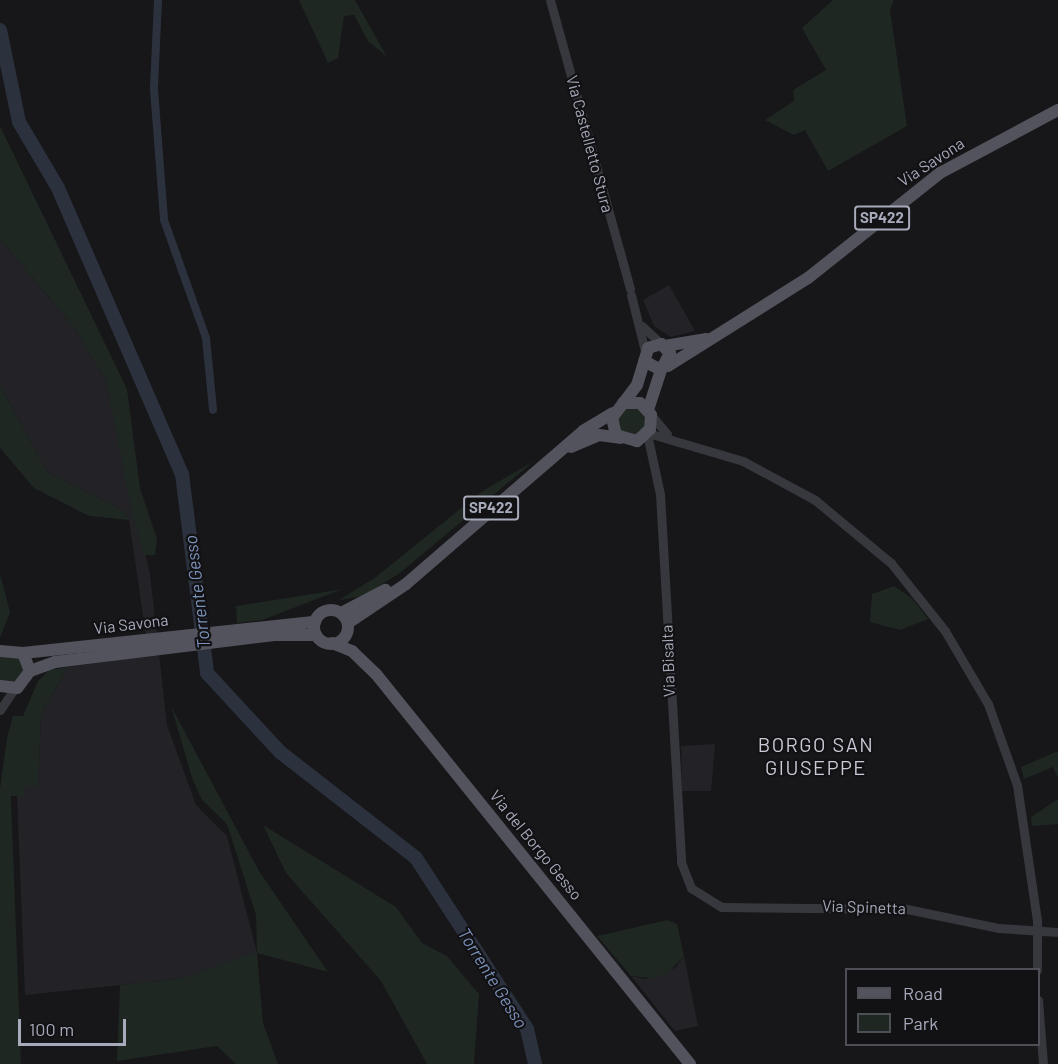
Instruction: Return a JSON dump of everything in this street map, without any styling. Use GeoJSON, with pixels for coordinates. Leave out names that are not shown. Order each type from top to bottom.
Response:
{"type":"FeatureCollection","features":[{"type":"Feature","properties":{"kind":"main road","name":"Via Savona"},"geometry":{"type":"LineString","coordinates":[[664,368],[808,278],[940,173],[1058,110]]}},
{"type":"Feature","properties":{"kind":"main road","name":"Via Savona"},"geometry":{"type":"LineString","coordinates":[[663,345],[713,337]]}},
{"type":"Feature","properties":{"kind":"main road","name":"SP422"},"geometry":{"type":"LineString","coordinates":[[345,623],[423,568],[562,451],[613,412],[623,403],[645,356],[663,345]]}},
{"type":"Feature","properties":{"kind":"main road"},"geometry":{"type":"LineString","coordinates":[[648,434],[649,412],[664,368],[663,345]]}},
{"type":"Feature","properties":{"kind":"main road"},"geometry":{"type":"LineString","coordinates":[[645,356],[664,368]]}},
{"type":"Feature","properties":{"kind":"main road"},"geometry":{"type":"LineString","coordinates":[[623,403],[640,403],[649,412]]}},
{"type":"Feature","properties":{"kind":"main road"},"geometry":{"type":"LineString","coordinates":[[613,412],[611,424],[626,440]]}},
{"type":"Feature","properties":{"kind":"main road","name":"SP422"},"geometry":{"type":"LineString","coordinates":[[562,451],[599,435],[626,440],[648,434]]}},
{"type":"Feature","properties":{"kind":"main road","name":"Via Savona"},"geometry":{"type":"LineString","coordinates":[[30,671],[55,662],[143,646],[315,622],[322,612],[345,623]]}},
{"type":"Feature","properties":{"kind":"main road"},"geometry":{"type":"LineString","coordinates":[[315,622],[316,635]]}},
{"type":"Feature","properties":{"kind":"main road"},"geometry":{"type":"LineString","coordinates":[[332,643],[345,623]]}},
{"type":"Feature","properties":{"kind":"main road","name":"Via del Borgo Gesso"},"geometry":{"type":"LineString","coordinates":[[345,623],[352,651],[690,1064]]}},
{"type":"Feature","properties":{"kind":"main road","name":"Via Savona"},"geometry":{"type":"LineString","coordinates":[[242,634],[316,635]]}},
{"type":"Feature","properties":{"kind":"main road","name":"Via del Borgo Gesso"},"geometry":{"type":"LineString","coordinates":[[316,635],[352,651]]}},
{"type":"Feature","properties":{"kind":"main road","name":"Via Savona"},"geometry":{"type":"LineString","coordinates":[[0,651],[23,653],[143,646]]}},
{"type":"Feature","properties":{"kind":"main road"},"geometry":{"type":"LineString","coordinates":[[0,687],[14,689],[30,671],[23,653]]}},
{"type":"Feature","properties":{"kind":"street","name":"Via Castelletto Stura"},"geometry":{"type":"LineString","coordinates":[[550,0],[630,292],[642,326],[645,356]]}},
{"type":"Feature","properties":{"kind":"street","name":"Via Castelletto Stura"},"geometry":{"type":"LineString","coordinates":[[642,326],[663,345]]}},
{"type":"Feature","properties":{"kind":"street"},"geometry":{"type":"LineString","coordinates":[[649,412],[668,434]]}},
{"type":"Feature","properties":{"kind":"street"},"geometry":{"type":"LineString","coordinates":[[648,434],[668,434],[743,461],[815,500],[869,542],[915,591],[967,664],[998,725],[1023,815],[1037,968]]}},
{"type":"Feature","properties":{"kind":"street","name":"Via Bisalta"},"geometry":{"type":"LineString","coordinates":[[648,434],[647,452],[660,494],[682,872]]}},
{"type":"Feature","properties":{"kind":"street"},"geometry":{"type":"LineString","coordinates":[[626,440],[647,452]]}},
{"type":"Feature","properties":{"kind":"street"},"geometry":{"type":"LineString","coordinates":[[0,711],[14,689]]}},
{"type":"Feature","properties":{"kind":"street"},"geometry":{"type":"LineString","coordinates":[[0,706],[0,711]]}},
{"type":"Feature","properties":{"kind":"street","name":"Via Spinetta"},"geometry":{"type":"LineString","coordinates":[[682,872],[702,898],[722,907],[907,909],[1058,932]]}},
{"type":"Feature","properties":{"kind":"street"},"geometry":{"type":"LineString","coordinates":[[1040,1026],[1043,1064]]}},
{"type":"Feature","properties":{"kind":"shaded area"},"geometry":{"type":"Polygon","coordinates":[[[0,239],[73,326],[106,381],[150,574],[167,725],[196,805],[227,836],[257,953],[178,979],[25,995],[17,796],[24,795],[24,787],[38,787],[41,714],[68,667],[149,656],[129,520],[124,511],[47,472],[0,385],[0,239]]]}},
{"type":"Feature","properties":{"kind":"shaded area"},"geometry":{"type":"Polygon","coordinates":[[[669,285],[695,331],[671,337],[654,326],[643,300],[669,285]]]}},
{"type":"Feature","properties":{"kind":"shaded area"},"geometry":{"type":"Polygon","coordinates":[[[715,744],[711,791],[682,791],[681,746],[715,744]]]}},
{"type":"Feature","properties":{"kind":"shaded area"},"geometry":{"type":"Polygon","coordinates":[[[684,956],[698,1026],[675,1031],[631,976],[645,979],[675,968],[684,956]]]}},
{"type":"Feature","properties":{"kind":"green space"},"geometry":{"type":"Polygon","coordinates":[[[299,0],[355,0],[387,57],[368,41],[354,15],[344,16],[338,58],[328,63],[299,0]]]}},
{"type":"Feature","properties":{"kind":"green space"},"geometry":{"type":"Polygon","coordinates":[[[833,0],[894,0],[890,10],[907,126],[828,171],[805,130],[794,135],[765,120],[794,101],[793,90],[826,70],[802,28],[833,0]]]}},
{"type":"Feature","properties":{"kind":"green space"},"geometry":{"type":"Polygon","coordinates":[[[0,126],[127,389],[140,488],[157,539],[155,555],[144,555],[132,514],[106,381],[73,326],[0,239],[0,126]]]}},
{"type":"Feature","properties":{"kind":"green space"},"geometry":{"type":"Polygon","coordinates":[[[0,385],[47,472],[124,511],[129,520],[89,516],[34,488],[0,448],[0,385]]]}},
{"type":"Feature","properties":{"kind":"green space"},"geometry":{"type":"Polygon","coordinates":[[[631,407],[641,411],[645,421],[641,431],[631,435],[621,431],[617,421],[621,411],[631,407]]]}},
{"type":"Feature","properties":{"kind":"green space"},"geometry":{"type":"Polygon","coordinates":[[[534,461],[400,573],[363,596],[339,600],[376,577],[481,492],[534,461]]]}},
{"type":"Feature","properties":{"kind":"green space"},"geometry":{"type":"Polygon","coordinates":[[[0,574],[10,612],[0,638],[0,574]]]}},
{"type":"Feature","properties":{"kind":"green space"},"geometry":{"type":"Polygon","coordinates":[[[894,586],[912,598],[928,619],[900,630],[870,622],[872,594],[894,586]]]}},
{"type":"Feature","properties":{"kind":"green space"},"geometry":{"type":"Polygon","coordinates":[[[343,589],[262,620],[237,623],[236,606],[343,589]]]}},
{"type":"Feature","properties":{"kind":"green space"},"geometry":{"type":"Polygon","coordinates":[[[18,655],[26,668],[15,684],[0,681],[0,657],[18,655]]]}},
{"type":"Feature","properties":{"kind":"green space"},"geometry":{"type":"Polygon","coordinates":[[[68,667],[41,714],[38,787],[24,787],[24,796],[11,796],[21,1064],[0,1064],[0,788],[7,738],[13,716],[23,716],[38,681],[49,670],[68,667]]]}},
{"type":"Feature","properties":{"kind":"green space"},"geometry":{"type":"Polygon","coordinates":[[[171,706],[259,871],[328,972],[257,953],[263,1023],[278,1064],[236,1064],[217,1046],[117,1061],[120,985],[178,979],[257,952],[256,915],[227,824],[202,800],[192,778],[171,706]]]}},
{"type":"Feature","properties":{"kind":"green space"},"geometry":{"type":"Polygon","coordinates":[[[1058,751],[1058,778],[1053,767],[1024,779],[1021,767],[1058,751]]]}},
{"type":"Feature","properties":{"kind":"green space"},"geometry":{"type":"Polygon","coordinates":[[[1058,799],[1058,824],[1032,826],[1031,817],[1058,799]]]}},
{"type":"Feature","properties":{"kind":"green space"},"geometry":{"type":"Polygon","coordinates":[[[263,825],[396,907],[422,943],[447,956],[479,994],[474,1064],[427,1064],[381,981],[286,873],[263,825]]]}},
{"type":"Feature","properties":{"kind":"green space"},"geometry":{"type":"Polygon","coordinates":[[[667,920],[677,924],[684,956],[668,973],[651,978],[631,976],[597,936],[667,920]]]}},
{"type":"Feature","properties":{"kind":"waterway"},"geometry":{"type":"LineString","coordinates":[[158,0],[154,89],[164,220],[206,338],[213,410]]}},
{"type":"Feature","properties":{"kind":"waterway","name":"Torrente Gesso"},"geometry":{"type":"LineString","coordinates":[[0,30],[19,122],[58,188],[182,474],[207,673],[280,752],[416,858],[527,1029],[535,1064]]}},
{"type":"Feature","properties":{"kind":"district","name":"BORGO SAN GIUSEPPE"},"geometry":{"type":"Point","coordinates":[816,756]}}]}
